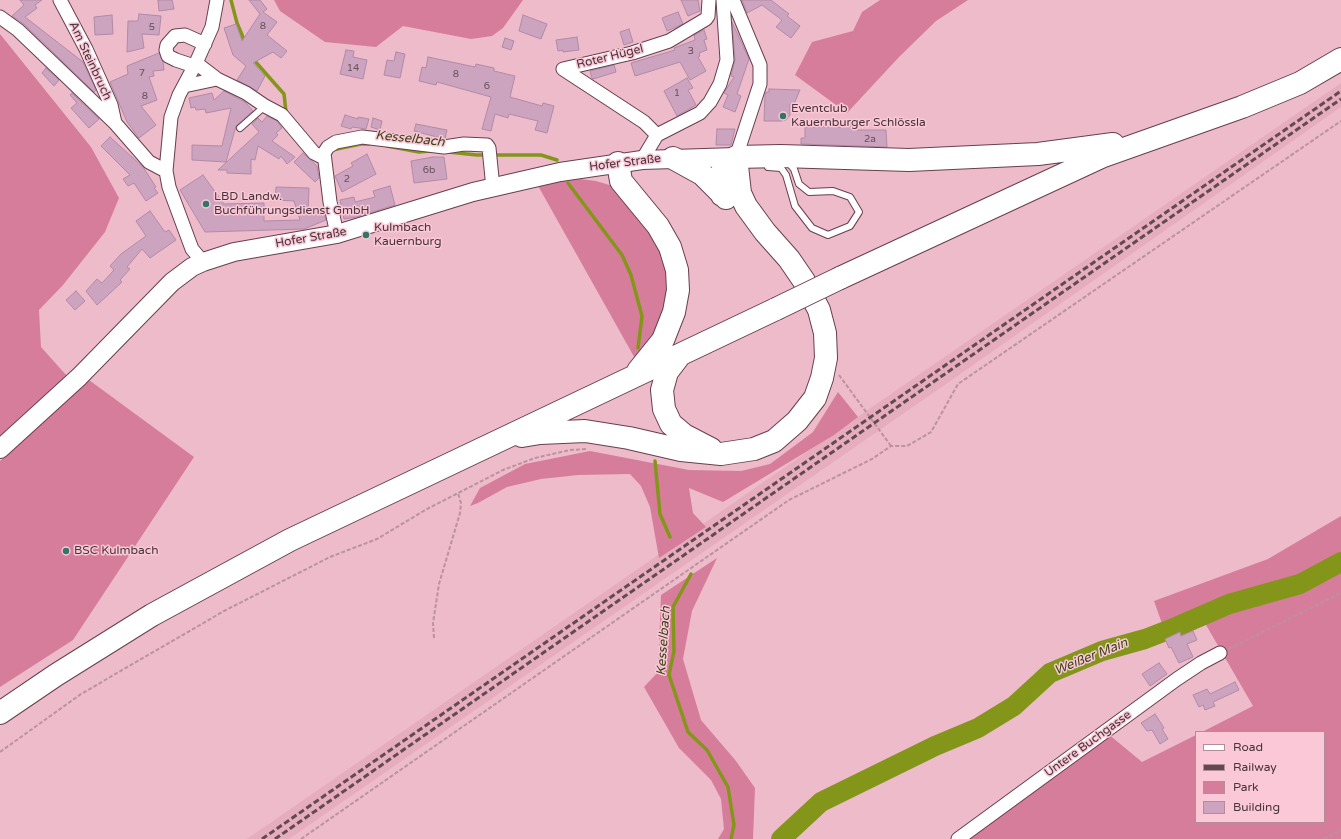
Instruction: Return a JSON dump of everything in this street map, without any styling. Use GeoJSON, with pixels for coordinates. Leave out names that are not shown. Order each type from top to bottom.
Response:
{"type":"FeatureCollection","features":[{"type":"Feature","properties":{"kind":"highway"},"geometry":{"type":"LineString","coordinates":[[0,713],[56,675],[166,608],[290,540],[501,440],[635,374],[680,355],[840,278],[1101,157],[1242,107],[1300,83],[1341,59]]}},
{"type":"Feature","properties":{"kind":"highway"},"geometry":{"type":"LineString","coordinates":[[722,195],[719,179],[728,162],[781,156],[909,160],[1038,154],[1152,138]]}},
{"type":"Feature","properties":{"kind":"highway"},"geometry":{"type":"LineString","coordinates":[[673,158],[702,174],[722,195],[765,232]]}},
{"type":"Feature","properties":{"kind":"highway"},"geometry":{"type":"LineString","coordinates":[[501,440],[540,433],[585,431],[629,438],[681,450],[721,454],[754,449],[774,441],[798,421],[815,398],[822,378],[826,358],[825,333],[819,310],[804,281],[789,259],[765,232],[746,206],[740,193],[741,161]]}},
{"type":"Feature","properties":{"kind":"highway"},"geometry":{"type":"LineString","coordinates":[[618,163],[621,181],[658,226],[670,247],[677,270],[678,290],[671,319],[663,340],[635,374]]}},
{"type":"Feature","properties":{"kind":"highway"},"geometry":{"type":"LineString","coordinates":[[680,355],[667,372],[662,390],[664,409],[671,424],[684,435],[721,454]]}},
{"type":"Feature","properties":{"kind":"street","name":"Am Steinbruch"},"geometry":{"type":"LineString","coordinates":[[60,0],[86,49],[111,104],[115,123]]}},
{"type":"Feature","properties":{"kind":"street"},"geometry":{"type":"LineString","coordinates":[[203,262],[192,249],[169,187],[166,171],[171,116],[205,44],[215,15],[217,0]]}},
{"type":"Feature","properties":{"kind":"street"},"geometry":{"type":"LineString","coordinates":[[642,160],[657,135],[700,113],[710,102],[720,84],[727,60],[723,0]]}},
{"type":"Feature","properties":{"kind":"street"},"geometry":{"type":"LineString","coordinates":[[733,0],[760,65],[760,84],[741,161]]}},
{"type":"Feature","properties":{"kind":"street","name":"Roter Hügel"},"geometry":{"type":"LineString","coordinates":[[657,135],[639,118],[563,69],[632,53],[669,41],[706,19],[708,3]]}},
{"type":"Feature","properties":{"kind":"street","name":"Am Steinbruch"},"geometry":{"type":"LineString","coordinates":[[0,17],[18,30],[115,123],[150,162],[166,171]]}},
{"type":"Feature","properties":{"kind":"street"},"geometry":{"type":"LineString","coordinates":[[205,44],[185,35],[175,36],[167,45],[166,50],[168,56],[176,60],[195,65],[282,115],[314,153],[325,153],[336,142],[362,137],[444,147],[464,144],[487,145],[490,155],[493,188]]}},
{"type":"Feature","properties":{"kind":"street"},"geometry":{"type":"LineString","coordinates":[[184,86],[217,79]]}},
{"type":"Feature","properties":{"kind":"street"},"geometry":{"type":"LineString","coordinates":[[325,153],[333,220],[337,234]]}},
{"type":"Feature","properties":{"kind":"street","name":"Hofer Straße"},"geometry":{"type":"LineString","coordinates":[[0,449],[79,376],[172,282],[203,262],[234,252],[337,234],[493,188],[560,172],[642,160],[673,158],[741,161]]}},
{"type":"Feature","properties":{"kind":"street","name":"Untere Buchgasse"},"geometry":{"type":"LineString","coordinates":[[958,839],[1177,679],[1200,663],[1220,653]]}},
{"type":"Feature","properties":{"kind":"lane"},"geometry":{"type":"LineString","coordinates":[[240,128],[265,106]]}},
{"type":"Feature","properties":{"kind":"lane"},"geometry":{"type":"LineString","coordinates":[[758,167],[772,166],[781,168],[786,175],[795,206],[812,228],[828,236],[850,226],[859,212],[850,197],[833,191],[809,192],[799,184],[794,169],[781,156]]}},
{"type":"Feature","properties":{"kind":"path"},"geometry":{"type":"LineString","coordinates":[[301,839],[789,500],[872,459],[892,446],[907,446],[931,432],[958,384],[1341,121]]}},
{"type":"Feature","properties":{"kind":"path"},"geometry":{"type":"LineString","coordinates":[[839,375],[892,446]]}},
{"type":"Feature","properties":{"kind":"path"},"geometry":{"type":"LineString","coordinates":[[434,638],[433,623],[439,584],[460,513],[461,503],[458,493]]}},
{"type":"Feature","properties":{"kind":"path"},"geometry":{"type":"LineString","coordinates":[[0,752],[81,694],[171,640],[330,557],[377,539],[427,509]]}},
{"type":"Feature","properties":{"kind":"path"},"geometry":{"type":"LineString","coordinates":[[1220,653],[1341,593]]}},
{"type":"Feature","properties":{"kind":"path"},"geometry":{"type":"LineString","coordinates":[[1324,839],[1341,830]]}},
{"type":"Feature","properties":{"kind":"shaded area"},"geometry":{"type":"Polygon","coordinates":[[[1341,83],[1341,107],[946,384],[289,839],[247,839],[1341,83]]]}},
{"type":"Feature","properties":{"kind":"green space"},"geometry":{"type":"Polygon","coordinates":[[[274,0],[523,0],[503,28],[492,36],[471,39],[403,26],[376,47],[325,42],[280,11],[274,0]]]}},
{"type":"Feature","properties":{"kind":"green space"},"geometry":{"type":"Polygon","coordinates":[[[880,0],[968,0],[936,21],[899,57],[847,113],[795,75],[812,42],[853,31],[862,12],[880,0]]]}},
{"type":"Feature","properties":{"kind":"green space"},"geometry":{"type":"Polygon","coordinates":[[[0,34],[91,147],[119,198],[105,232],[63,285],[39,310],[41,347],[67,376],[0,437],[0,34]]]}},
{"type":"Feature","properties":{"kind":"green space"},"geometry":{"type":"Polygon","coordinates":[[[572,178],[596,181],[613,186],[630,198],[670,268],[661,328],[637,362],[537,184],[572,178]]]}},
{"type":"Feature","properties":{"kind":"green space","name":"BSC Kulmbach"},"geometry":{"type":"Polygon","coordinates":[[[89,380],[194,457],[73,640],[0,687],[0,461],[89,380]]]}},
{"type":"Feature","properties":{"kind":"green space"},"geometry":{"type":"Polygon","coordinates":[[[838,392],[858,417],[834,435],[723,502],[689,488],[693,513],[706,527],[659,558],[650,507],[641,486],[630,474],[578,475],[541,479],[507,487],[470,506],[480,488],[525,464],[590,451],[689,470],[741,471],[770,464],[813,432],[838,392]]]}},
{"type":"Feature","properties":{"kind":"green space"},"geometry":{"type":"Polygon","coordinates":[[[1341,516],[1341,839],[963,839],[1107,733],[1142,762],[1195,736],[1195,823],[1325,823],[1325,731],[1204,731],[1253,706],[1202,618],[1165,632],[1154,601],[1268,559],[1341,516]]]}},
{"type":"Feature","properties":{"kind":"green space"},"geometry":{"type":"Polygon","coordinates":[[[717,558],[692,611],[683,659],[701,720],[736,761],[755,788],[753,839],[718,839],[724,829],[721,799],[711,780],[679,748],[644,687],[658,672],[661,595],[717,558]]]}},
{"type":"Feature","properties":{"kind":"building"},"geometry":{"type":"Polygon","coordinates":[[[20,0],[42,0],[35,5],[37,8],[25,17],[83,62],[96,90],[94,92],[24,24],[12,16],[24,5],[20,0]]]}},
{"type":"Feature","properties":{"kind":"building"},"geometry":{"type":"Polygon","coordinates":[[[158,0],[172,0],[174,9],[159,11],[158,0]]]}},
{"type":"Feature","properties":{"kind":"building"},"geometry":{"type":"Polygon","coordinates":[[[249,0],[260,0],[267,9],[263,12],[277,22],[267,35],[287,51],[281,58],[273,52],[253,63],[265,76],[257,91],[237,80],[246,66],[233,55],[224,28],[236,24],[242,41],[260,14],[249,0]]]}},
{"type":"Feature","properties":{"kind":"building"},"geometry":{"type":"Polygon","coordinates":[[[681,0],[698,0],[700,11],[688,16],[681,0]]]}},
{"type":"Feature","properties":{"kind":"building"},"geometry":{"type":"Polygon","coordinates":[[[742,0],[771,0],[789,14],[787,16],[800,26],[791,38],[776,27],[782,20],[762,5],[747,13],[742,0]]]}},
{"type":"Feature","properties":{"kind":"building"},"geometry":{"type":"Polygon","coordinates":[[[678,12],[683,24],[667,31],[662,18],[678,12]]]}},
{"type":"Feature","properties":{"kind":"building"},"geometry":{"type":"Polygon","coordinates":[[[139,14],[161,16],[159,35],[142,34],[144,48],[127,52],[128,21],[138,21],[139,14]]]}},
{"type":"Feature","properties":{"kind":"building"},"geometry":{"type":"Polygon","coordinates":[[[112,15],[113,34],[95,35],[94,17],[112,15]]]}},
{"type":"Feature","properties":{"kind":"building"},"geometry":{"type":"Polygon","coordinates":[[[523,15],[547,24],[541,39],[519,31],[523,15]]]}},
{"type":"Feature","properties":{"kind":"building"},"geometry":{"type":"Polygon","coordinates":[[[732,22],[749,59],[737,94],[741,96],[735,112],[723,107],[728,95],[724,93],[734,77],[731,76],[735,60],[732,22]]]}},
{"type":"Feature","properties":{"kind":"building"},"geometry":{"type":"Polygon","coordinates":[[[629,29],[633,42],[624,45],[620,32],[629,29]]]}},
{"type":"Feature","properties":{"kind":"building"},"geometry":{"type":"Polygon","coordinates":[[[704,30],[707,39],[704,40],[707,50],[699,53],[700,56],[698,57],[706,71],[690,80],[680,62],[635,76],[631,63],[675,50],[674,48],[695,40],[694,35],[704,30]]]}},
{"type":"Feature","properties":{"kind":"building"},"geometry":{"type":"Polygon","coordinates":[[[577,37],[579,50],[563,52],[563,50],[558,51],[556,40],[577,37]]]}},
{"type":"Feature","properties":{"kind":"building"},"geometry":{"type":"Polygon","coordinates":[[[505,38],[514,41],[511,50],[502,47],[505,38]]]}},
{"type":"Feature","properties":{"kind":"building"},"geometry":{"type":"Polygon","coordinates":[[[346,50],[354,51],[353,57],[367,60],[363,79],[340,74],[346,50]]]}},
{"type":"Feature","properties":{"kind":"building"},"geometry":{"type":"Polygon","coordinates":[[[396,52],[405,54],[400,78],[384,75],[387,60],[394,61],[396,52]]]}},
{"type":"Feature","properties":{"kind":"building"},"geometry":{"type":"Polygon","coordinates":[[[159,53],[163,62],[164,70],[153,71],[154,76],[149,77],[157,100],[141,106],[156,125],[139,138],[127,122],[110,82],[128,74],[127,66],[159,53]]]}},
{"type":"Feature","properties":{"kind":"building"},"geometry":{"type":"Polygon","coordinates":[[[428,57],[475,67],[476,64],[494,68],[494,71],[515,76],[510,97],[542,106],[543,103],[554,106],[547,133],[535,130],[538,121],[509,114],[508,118],[495,114],[491,131],[482,129],[491,97],[437,82],[436,85],[419,81],[422,67],[426,68],[428,57]]]}},
{"type":"Feature","properties":{"kind":"building"},"geometry":{"type":"Polygon","coordinates":[[[614,65],[616,72],[593,79],[592,78],[590,71],[614,65]]]}},
{"type":"Feature","properties":{"kind":"building"},"geometry":{"type":"Polygon","coordinates":[[[46,68],[59,80],[54,86],[42,73],[46,68]]]}},
{"type":"Feature","properties":{"kind":"building"},"geometry":{"type":"Polygon","coordinates":[[[687,78],[693,88],[688,90],[696,105],[677,116],[664,91],[687,78]]]}},
{"type":"Feature","properties":{"kind":"building"},"geometry":{"type":"Polygon","coordinates":[[[769,89],[800,90],[794,104],[790,104],[790,115],[786,120],[764,121],[765,95],[766,92],[769,92],[769,89]]]}},
{"type":"Feature","properties":{"kind":"building"},"geometry":{"type":"Polygon","coordinates":[[[224,91],[245,102],[253,111],[236,126],[226,162],[192,160],[192,145],[222,146],[231,108],[206,113],[205,109],[196,110],[195,107],[191,108],[189,98],[212,93],[214,100],[224,91]]]}},
{"type":"Feature","properties":{"kind":"building"},"geometry":{"type":"Polygon","coordinates":[[[72,93],[99,119],[89,128],[71,108],[77,103],[70,95],[72,93]]]}},
{"type":"Feature","properties":{"kind":"building"},"geometry":{"type":"Polygon","coordinates":[[[345,115],[358,119],[358,117],[369,119],[366,129],[352,127],[351,129],[341,126],[345,115]]]}},
{"type":"Feature","properties":{"kind":"building"},"geometry":{"type":"Polygon","coordinates":[[[267,116],[277,121],[282,128],[276,133],[278,135],[272,141],[295,157],[287,164],[281,156],[279,159],[258,146],[255,160],[251,159],[251,174],[227,173],[227,170],[218,170],[259,132],[252,124],[258,118],[262,122],[267,116]]]}},
{"type":"Feature","properties":{"kind":"building"},"geometry":{"type":"Polygon","coordinates":[[[373,118],[382,121],[380,130],[371,127],[373,118]]]}},
{"type":"Feature","properties":{"kind":"building"},"geometry":{"type":"Polygon","coordinates":[[[857,123],[857,130],[886,130],[887,147],[801,144],[801,138],[805,138],[805,127],[841,127],[841,124],[857,123]]]}},
{"type":"Feature","properties":{"kind":"building"},"geometry":{"type":"Polygon","coordinates":[[[416,124],[447,130],[445,139],[414,131],[416,124]]]}},
{"type":"Feature","properties":{"kind":"building"},"geometry":{"type":"Polygon","coordinates":[[[717,129],[735,129],[731,145],[716,145],[717,129]]]}},
{"type":"Feature","properties":{"kind":"building"},"geometry":{"type":"Polygon","coordinates":[[[110,137],[143,167],[156,187],[154,188],[158,193],[146,201],[134,183],[128,186],[123,179],[130,175],[101,146],[110,137]]]}},
{"type":"Feature","properties":{"kind":"building"},"geometry":{"type":"Polygon","coordinates":[[[303,153],[317,166],[319,178],[315,182],[294,162],[303,153]]]}},
{"type":"Feature","properties":{"kind":"building"},"geometry":{"type":"Polygon","coordinates":[[[367,154],[376,174],[342,192],[335,176],[353,166],[351,163],[367,154]]]}},
{"type":"Feature","properties":{"kind":"building"},"geometry":{"type":"Polygon","coordinates":[[[433,157],[444,157],[447,179],[414,183],[411,161],[433,157]]]}},
{"type":"Feature","properties":{"kind":"building","name":"LBD Landw. Buchführungsdienst GmbH"},"geometry":{"type":"Polygon","coordinates":[[[203,175],[224,204],[264,203],[264,221],[300,220],[294,201],[275,200],[276,187],[309,188],[308,213],[322,208],[326,220],[304,229],[205,232],[180,190],[203,175]]]}},
{"type":"Feature","properties":{"kind":"building"},"geometry":{"type":"Polygon","coordinates":[[[390,186],[395,205],[357,217],[344,219],[340,200],[354,197],[355,202],[375,197],[373,191],[390,186]]]}},
{"type":"Feature","properties":{"kind":"building"},"geometry":{"type":"Polygon","coordinates":[[[150,211],[165,232],[169,230],[176,240],[150,258],[142,249],[127,267],[130,269],[120,280],[122,282],[97,305],[86,291],[97,279],[102,283],[114,270],[110,266],[121,254],[146,236],[136,221],[150,211]]]}},
{"type":"Feature","properties":{"kind":"building"},"geometry":{"type":"Polygon","coordinates":[[[76,291],[85,301],[75,310],[66,300],[76,291]]]}},
{"type":"Feature","properties":{"kind":"building"},"geometry":{"type":"Polygon","coordinates":[[[1193,631],[1197,640],[1187,644],[1193,657],[1179,663],[1165,639],[1180,632],[1181,636],[1193,631]]]}},
{"type":"Feature","properties":{"kind":"building"},"geometry":{"type":"Polygon","coordinates":[[[1159,663],[1167,674],[1150,686],[1142,674],[1159,663]]]}},
{"type":"Feature","properties":{"kind":"building"},"geometry":{"type":"Polygon","coordinates":[[[1235,682],[1239,690],[1213,702],[1215,706],[1205,710],[1203,705],[1199,707],[1193,695],[1207,689],[1210,694],[1235,682]]]}},
{"type":"Feature","properties":{"kind":"building"},"geometry":{"type":"Polygon","coordinates":[[[1155,714],[1164,728],[1162,729],[1168,739],[1160,744],[1152,730],[1147,731],[1141,723],[1155,714]]]}},
{"type":"Feature","properties":{"kind":"waterway","name":"Kesselbach"},"geometry":{"type":"LineString","coordinates":[[231,0],[237,23],[245,42]]}},
{"type":"Feature","properties":{"kind":"waterway","name":"Kesselbach"},"geometry":{"type":"LineString","coordinates":[[253,59],[284,94],[286,112]]}},
{"type":"Feature","properties":{"kind":"waterway","name":"Kesselbach"},"geometry":{"type":"LineString","coordinates":[[332,150],[361,144],[369,144]]}},
{"type":"Feature","properties":{"kind":"waterway","name":"Kesselbach"},"geometry":{"type":"LineString","coordinates":[[387,146],[419,152],[430,151]]}},
{"type":"Feature","properties":{"kind":"waterway","name":"Kesselbach"},"geometry":{"type":"LineString","coordinates":[[448,152],[477,155],[541,155],[557,160]]}},
{"type":"Feature","properties":{"kind":"waterway","name":"Kesselbach"},"geometry":{"type":"LineString","coordinates":[[568,183],[622,255],[631,275],[642,316],[638,348]]}},
{"type":"Feature","properties":{"kind":"waterway","name":"Kesselbach"},"geometry":{"type":"LineString","coordinates":[[655,461],[660,514],[670,537]]}},
{"type":"Feature","properties":{"kind":"waterway","name":"Weißer Main"},"geometry":{"type":"LineString","coordinates":[[781,839],[821,802],[935,746],[978,728],[1014,706],[1050,673],[1102,651],[1145,639],[1229,604],[1300,584],[1341,562]]}},
{"type":"Feature","properties":{"kind":"waterway","name":"Kesselbach"},"geometry":{"type":"LineString","coordinates":[[691,574],[673,607],[674,651],[669,675],[688,732],[707,750],[728,787],[734,825],[731,839]]}},
{"type":"Feature","properties":{"kind":"railway"},"geometry":{"type":"LineString","coordinates":[[262,839],[1341,91]]}},
{"type":"Feature","properties":{"kind":"railway"},"geometry":{"type":"LineString","coordinates":[[275,839],[1341,99]]}},
{"type":"Feature","properties":{"kind":"place","name":"Eventclub Kauernburger Schlössla"},"geometry":{"type":"Point","coordinates":[783,116]}},
{"type":"Feature","properties":{"kind":"place","name":"LBD Landw. Buchführungsdienst GmbH"},"geometry":{"type":"Point","coordinates":[206,204]}},
{"type":"Feature","properties":{"kind":"place","name":"Kulmbach Kauernburg"},"geometry":{"type":"Point","coordinates":[366,235]}},
{"type":"Feature","properties":{"kind":"place","name":"BSC Kulmbach"},"geometry":{"type":"Point","coordinates":[66,551]}}]}
